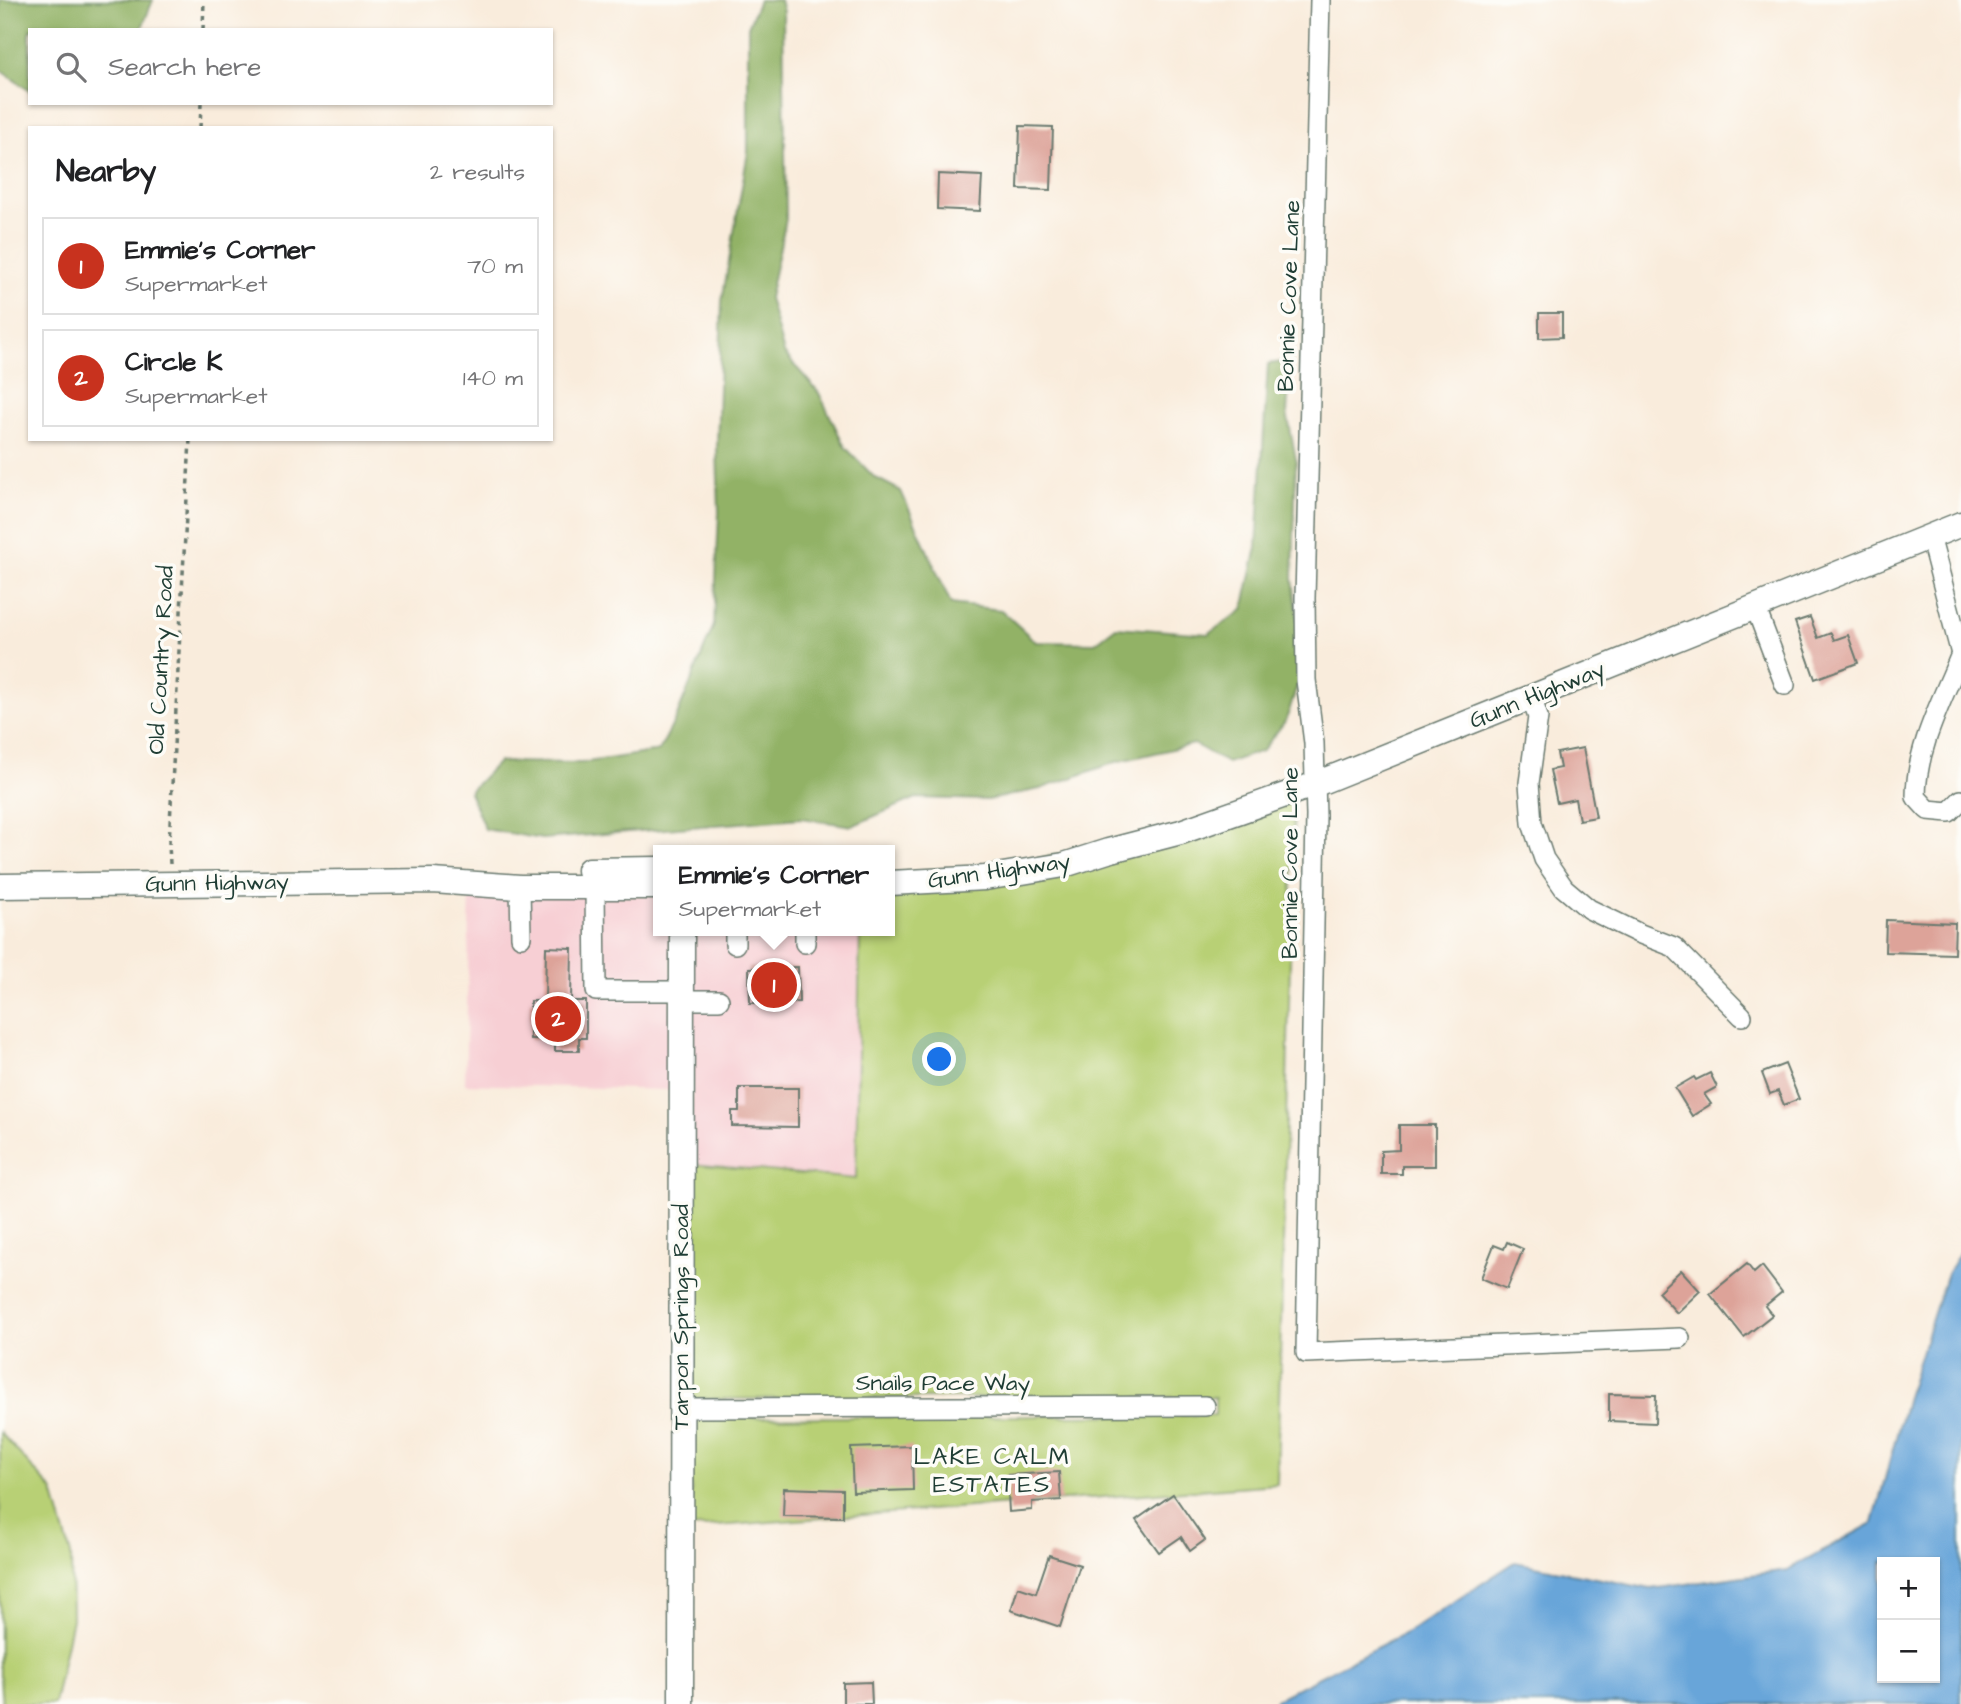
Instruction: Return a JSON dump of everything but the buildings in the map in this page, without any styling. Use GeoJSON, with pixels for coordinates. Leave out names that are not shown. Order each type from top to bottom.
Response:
{"type":"FeatureCollection","features":[{"type":"Feature","properties":{"kind":"main road","name":"Gunn Highway"},"geometry":{"type":"LineString","coordinates":[[895,883],[1023,873],[1064,865],[1181,832],[1316,783],[1961,524]]}},
{"type":"Feature","properties":{"kind":"main road","name":"Gunn Highway"},"geometry":{"type":"LineString","coordinates":[[895,866],[1001,861],[1108,851]]}},
{"type":"Feature","properties":{"kind":"main road","name":"Gunn Highway"},"geometry":{"type":"LineString","coordinates":[[0,886],[433,881],[533,873],[653,869]]}},
{"type":"Feature","properties":{"kind":"main road","name":"Gunn Highway"},"geometry":{"type":"LineString","coordinates":[[433,881],[520,887],[653,887]]}},
{"type":"Feature","properties":{"kind":"main road","name":"Tarpon Springs Road"},"geometry":{"type":"LineString","coordinates":[[681,1704],[682,936]]}},
{"type":"Feature","properties":{"kind":"street","name":"Bonnie Cove Lane"},"geometry":{"type":"LineString","coordinates":[[1320,0],[1305,598],[1306,680],[1316,783],[1306,1353],[1680,1338]]}},
{"type":"Feature","properties":{"kind":"street"},"geometry":{"type":"LineString","coordinates":[[1930,536],[1961,654],[1927,739],[1916,775],[1916,797],[1928,810],[1949,812],[1961,800]]}},
{"type":"Feature","properties":{"kind":"street"},"geometry":{"type":"LineString","coordinates":[[1755,606],[1785,685]]}},
{"type":"Feature","properties":{"kind":"street"},"geometry":{"type":"LineString","coordinates":[[1531,697],[1538,717],[1532,750],[1532,822],[1544,859],[1564,888],[1589,908],[1638,933],[1674,947],[1742,1016]]}},
{"type":"Feature","properties":{"kind":"street"},"geometry":{"type":"LineString","coordinates":[[520,887],[521,937]]}},
{"type":"Feature","properties":{"kind":"street"},"geometry":{"type":"LineString","coordinates":[[595,887],[596,991],[682,995],[719,1000]]}},
{"type":"Feature","properties":{"kind":"street","name":"Snails Pace Way"},"geometry":{"type":"LineString","coordinates":[[681,1408],[1205,1406]]}},
{"type":"Feature","properties":{"kind":"path"},"geometry":{"type":"LineString","coordinates":[[203,28],[204,0]]}},
{"type":"Feature","properties":{"kind":"path"},"geometry":{"type":"LineString","coordinates":[[200,126],[201,105]]}},
{"type":"Feature","properties":{"kind":"path","name":"Old Country Road"},"geometry":{"type":"LineString","coordinates":[[171,884],[169,843],[188,441]]}},
{"type":"Feature","properties":{"kind":"shaded area"},"geometry":{"type":"Polygon","coordinates":[[[470,893],[653,896],[653,936],[671,936],[672,1112],[668,1090],[465,1084],[470,893]]]}},
{"type":"Feature","properties":{"kind":"shaded area"},"geometry":{"type":"Polygon","coordinates":[[[692,936],[860,936],[856,1179],[692,1164],[692,936]]]}},
{"type":"Feature","properties":{"kind":"green space"},"geometry":{"type":"Polygon","coordinates":[[[0,0],[153,0],[142,28],[28,28],[28,90],[0,70],[0,0]]]}},
{"type":"Feature","properties":{"kind":"green space"},"geometry":{"type":"Polygon","coordinates":[[[759,0],[780,0],[783,12],[786,219],[769,298],[784,353],[819,393],[845,447],[874,477],[901,491],[951,604],[1001,610],[1036,642],[1095,643],[1116,627],[1208,634],[1243,610],[1257,547],[1268,364],[1291,361],[1287,413],[1296,459],[1293,578],[1306,659],[1286,720],[1262,751],[1227,763],[1194,744],[1116,762],[1040,789],[988,800],[916,798],[852,826],[801,818],[542,839],[485,829],[469,792],[498,762],[581,763],[659,751],[677,716],[714,625],[719,512],[717,447],[722,301],[748,152],[748,27],[759,0]]]}},
{"type":"Feature","properties":{"kind":"green space"},"geometry":{"type":"Polygon","coordinates":[[[1294,802],[1277,1484],[691,1528],[691,1418],[1215,1415],[1215,1397],[692,1399],[692,1164],[856,1179],[860,936],[895,936],[895,891],[1294,802]]]}},
{"type":"Feature","properties":{"kind":"green space"},"geometry":{"type":"Polygon","coordinates":[[[0,1432],[53,1491],[71,1555],[72,1619],[54,1704],[2,1704],[0,1432]]]}},
{"type":"Feature","properties":{"kind":"water"},"geometry":{"type":"Polygon","coordinates":[[[1961,1250],[1961,1704],[1273,1704],[1276,1699],[1411,1630],[1515,1562],[1651,1589],[1787,1570],[1873,1523],[1908,1393],[1946,1276],[1961,1250]]]}},
{"type":"Feature","properties":{"kind":"place","name":"Emmie's Corner"},"geometry":{"type":"Point","coordinates":[774,985]}},
{"type":"Feature","properties":{"kind":"place","name":"Circle K"},"geometry":{"type":"Point","coordinates":[558,1019]}},
{"type":"Feature","properties":{"kind":"district","name":"LAKE CALM ESTATES"},"geometry":{"type":"Point","coordinates":[992,1471]}}]}
